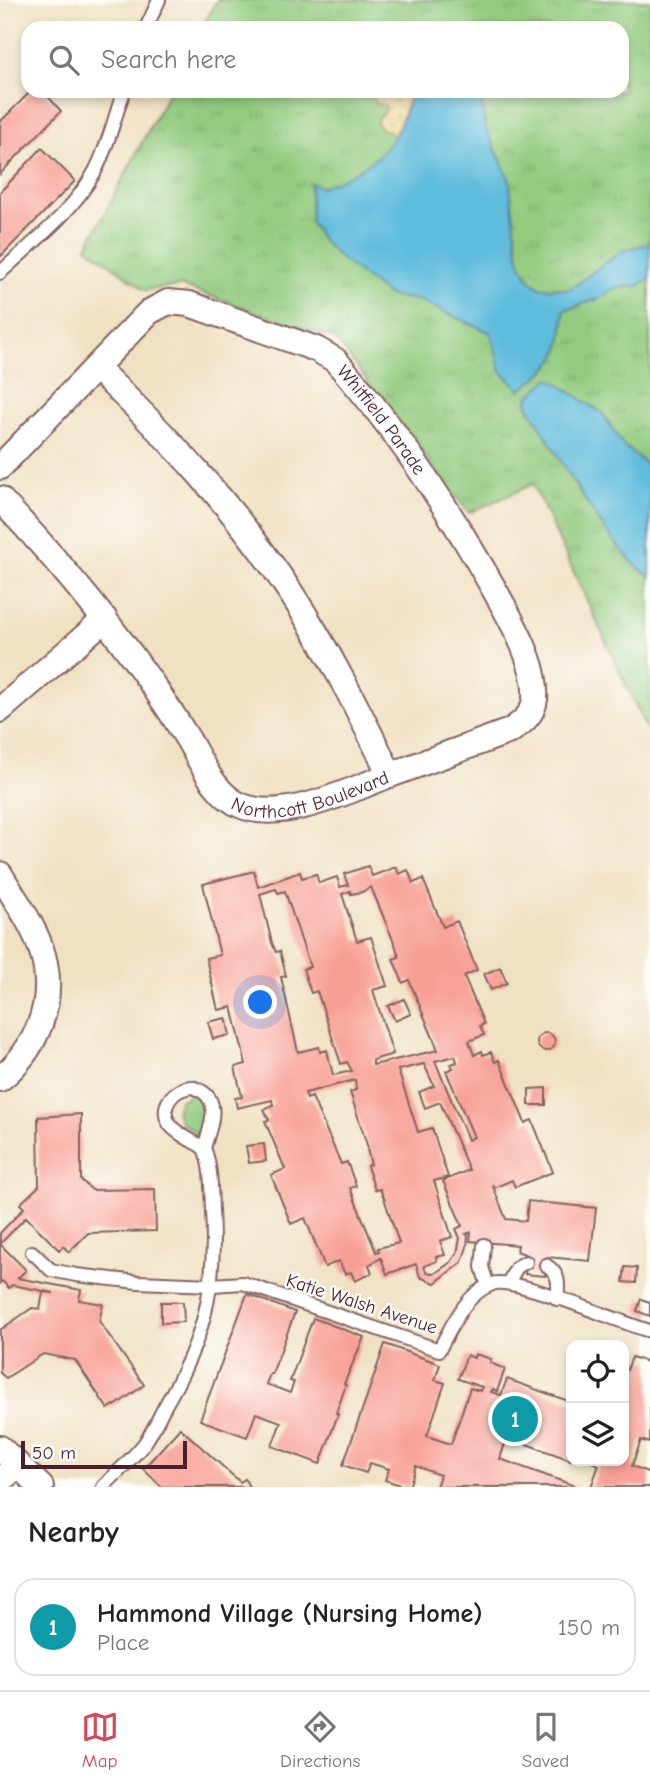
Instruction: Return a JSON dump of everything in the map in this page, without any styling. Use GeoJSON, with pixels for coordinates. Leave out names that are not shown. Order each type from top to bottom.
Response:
{"type":"FeatureCollection","features":[{"type":"Feature","properties":{"kind":"street","name":"Whitfield Parade"},"geometry":{"type":"LineString","coordinates":[[0,467],[149,312],[159,305],[168,302],[189,304],[327,353],[342,368],[418,466],[470,547],[516,631],[530,667],[535,699],[528,717],[510,731],[390,775]]}},
{"type":"Feature","properties":{"kind":"street","name":"Northcott Boulevard"},"geometry":{"type":"LineString","coordinates":[[0,499],[105,619],[166,704],[217,786],[234,802],[256,809],[293,808],[390,775],[331,660],[264,555],[191,463],[96,368]]}},
{"type":"Feature","properties":{"kind":"street"},"geometry":{"type":"LineString","coordinates":[[0,710],[105,619]]}},
{"type":"Feature","properties":{"kind":"street"},"geometry":{"type":"LineString","coordinates":[[0,874],[37,939],[47,985],[44,1012],[36,1035],[23,1057],[0,1079]]}},
{"type":"Feature","properties":{"kind":"street"},"geometry":{"type":"LineString","coordinates":[[6,1465],[41,1487]]}},
{"type":"Feature","properties":{"kind":"lane"},"geometry":{"type":"LineString","coordinates":[[149,21],[159,0]]}},
{"type":"Feature","properties":{"kind":"lane"},"geometry":{"type":"LineString","coordinates":[[0,273],[58,219],[87,184],[100,159],[122,98]]}},
{"type":"Feature","properties":{"kind":"lane"},"geometry":{"type":"LineString","coordinates":[[103,1487],[144,1443],[188,1366],[212,1285],[214,1250],[211,1187],[209,1162],[204,1148],[213,1116],[211,1100],[199,1089],[183,1088],[171,1097],[166,1111],[167,1118],[176,1130],[204,1148]]}},
{"type":"Feature","properties":{"kind":"lane"},"geometry":{"type":"LineString","coordinates":[[484,1245],[482,1267],[488,1286],[498,1282],[508,1283],[650,1331]]}},
{"type":"Feature","properties":{"kind":"lane","name":"Katie Walsh Avenue"},"geometry":{"type":"LineString","coordinates":[[32,1252],[51,1270],[76,1275],[138,1282],[212,1285],[243,1283],[439,1350],[462,1309],[478,1292],[488,1286]]}},
{"type":"Feature","properties":{"kind":"lane"},"geometry":{"type":"LineString","coordinates":[[508,1283],[517,1267],[526,1262]]}},
{"type":"Feature","properties":{"kind":"lane"},"geometry":{"type":"LineString","coordinates":[[546,1265],[559,1279],[557,1299]]}},
{"type":"Feature","properties":{"kind":"green space"},"geometry":{"type":"Polygon","coordinates":[[[217,0],[650,0],[650,731],[646,728],[533,484],[469,513],[335,339],[181,286],[145,290],[87,247],[165,98],[629,98],[629,21],[206,21],[217,0]]]}},
{"type":"Feature","properties":{"kind":"green space"},"geometry":{"type":"Polygon","coordinates":[[[193,1094],[205,1103],[200,1132],[197,1134],[180,1120],[177,1111],[180,1100],[193,1094]]]}},
{"type":"Feature","properties":{"kind":"sand"},"geometry":{"type":"Polygon","coordinates":[[[374,98],[409,98],[393,137],[377,123],[386,106],[378,105],[374,98]]]}},
{"type":"Feature","properties":{"kind":"water"},"geometry":{"type":"Polygon","coordinates":[[[410,98],[480,98],[486,129],[509,178],[519,260],[530,280],[542,288],[570,289],[622,251],[650,243],[650,279],[639,285],[614,289],[596,300],[564,310],[562,338],[555,358],[542,373],[520,390],[501,371],[491,333],[418,300],[389,296],[341,259],[321,239],[311,223],[310,183],[321,187],[370,163],[391,141],[410,98]]]}},
{"type":"Feature","properties":{"kind":"water"},"geometry":{"type":"Polygon","coordinates":[[[550,378],[602,413],[624,446],[650,467],[650,576],[634,564],[600,523],[527,403],[529,396],[550,378]]]}},
{"type":"Feature","properties":{"kind":"building"},"geometry":{"type":"Polygon","coordinates":[[[24,98],[49,98],[61,111],[0,174],[0,122],[24,98]]]}},
{"type":"Feature","properties":{"kind":"building"},"geometry":{"type":"Polygon","coordinates":[[[42,148],[75,181],[0,257],[0,192],[42,148]]]}},
{"type":"Feature","properties":{"kind":"building"},"geometry":{"type":"Polygon","coordinates":[[[368,866],[372,876],[396,867],[399,874],[408,870],[413,883],[423,879],[443,927],[457,921],[477,970],[464,976],[484,1024],[480,1026],[484,1035],[469,1041],[474,1055],[482,1051],[483,1055],[491,1052],[495,1062],[499,1060],[525,1123],[532,1120],[553,1172],[515,1187],[512,1180],[494,1188],[492,1184],[506,1219],[526,1221],[528,1201],[596,1208],[590,1261],[547,1257],[545,1276],[525,1274],[527,1255],[517,1251],[518,1245],[470,1241],[471,1232],[466,1234],[467,1247],[462,1262],[435,1283],[420,1277],[416,1264],[387,1274],[381,1258],[369,1265],[372,1273],[355,1281],[351,1272],[345,1274],[339,1261],[325,1267],[305,1218],[291,1224],[271,1175],[285,1169],[265,1121],[269,1120],[264,1109],[273,1105],[272,1100],[237,1108],[235,1098],[242,1097],[235,1067],[246,1064],[232,1007],[218,1010],[206,958],[220,955],[203,884],[254,871],[258,887],[300,872],[302,878],[316,874],[319,883],[337,877],[340,887],[348,885],[344,874],[368,866]],[[371,887],[351,894],[350,891],[342,894],[357,941],[371,937],[387,986],[373,990],[393,1054],[373,1060],[373,1065],[438,1050],[409,980],[403,983],[393,959],[399,957],[396,947],[371,887]],[[276,889],[260,894],[272,943],[276,952],[280,951],[286,976],[281,977],[298,1052],[319,1047],[320,1052],[327,1050],[333,1075],[352,1071],[347,1062],[341,1064],[317,991],[311,993],[303,969],[310,967],[285,891],[278,893],[276,889]],[[455,1056],[435,1061],[468,1140],[474,1137],[446,1071],[453,1068],[451,1064],[457,1062],[455,1056]],[[424,1064],[398,1070],[418,1132],[432,1128],[448,1177],[434,1181],[452,1237],[440,1241],[445,1255],[436,1257],[437,1261],[424,1266],[426,1272],[434,1274],[451,1262],[457,1253],[460,1238],[456,1229],[462,1226],[443,1181],[469,1170],[440,1102],[425,1108],[419,1092],[434,1086],[424,1064]],[[355,1080],[305,1093],[307,1099],[312,1097],[341,1164],[347,1162],[356,1186],[350,1188],[376,1252],[379,1251],[378,1248],[399,1243],[384,1198],[380,1189],[375,1190],[367,1166],[371,1164],[368,1148],[350,1092],[356,1090],[355,1080]]]}},
{"type":"Feature","properties":{"kind":"building"},"geometry":{"type":"Polygon","coordinates":[[[500,967],[507,983],[491,990],[484,974],[500,967]]]}},
{"type":"Feature","properties":{"kind":"building"},"geometry":{"type":"Polygon","coordinates":[[[404,999],[411,1014],[395,1021],[388,1006],[404,999]]]}},
{"type":"Feature","properties":{"kind":"building"},"geometry":{"type":"Polygon","coordinates":[[[226,1018],[230,1035],[213,1039],[208,1022],[226,1018]]]}},
{"type":"Feature","properties":{"kind":"building"},"geometry":{"type":"Polygon","coordinates":[[[546,1033],[552,1036],[555,1042],[552,1048],[546,1051],[540,1048],[537,1042],[540,1036],[546,1033]]]}},
{"type":"Feature","properties":{"kind":"building"},"geometry":{"type":"Polygon","coordinates":[[[546,1088],[546,1105],[529,1105],[529,1089],[546,1088]]]}},
{"type":"Feature","properties":{"kind":"building"},"geometry":{"type":"Polygon","coordinates":[[[81,1114],[81,1180],[92,1190],[155,1189],[156,1231],[88,1233],[69,1252],[63,1246],[59,1250],[26,1217],[0,1244],[0,1233],[24,1208],[20,1204],[39,1186],[38,1117],[81,1114]]]}},
{"type":"Feature","properties":{"kind":"building"},"geometry":{"type":"Polygon","coordinates":[[[264,1144],[266,1161],[249,1163],[246,1146],[264,1144]]]}},
{"type":"Feature","properties":{"kind":"building"},"geometry":{"type":"Polygon","coordinates":[[[0,1244],[26,1270],[18,1278],[81,1290],[79,1300],[103,1304],[99,1321],[144,1385],[108,1409],[75,1360],[43,1354],[6,1378],[0,1373],[0,1330],[32,1308],[40,1309],[43,1292],[54,1293],[12,1285],[9,1288],[2,1281],[0,1283],[0,1244]]]}},
{"type":"Feature","properties":{"kind":"building"},"geometry":{"type":"Polygon","coordinates":[[[625,1267],[637,1268],[636,1283],[623,1282],[625,1267]]]}},
{"type":"Feature","properties":{"kind":"building"},"geometry":{"type":"Polygon","coordinates":[[[247,1294],[295,1312],[266,1384],[290,1393],[294,1382],[290,1381],[313,1318],[364,1337],[344,1384],[346,1385],[336,1413],[338,1414],[320,1464],[272,1446],[281,1422],[256,1413],[247,1437],[200,1420],[247,1294]]]}},
{"type":"Feature","properties":{"kind":"building"},"geometry":{"type":"Polygon","coordinates":[[[641,1299],[650,1302],[650,1316],[637,1311],[641,1299]]]}},
{"type":"Feature","properties":{"kind":"building"},"geometry":{"type":"Polygon","coordinates":[[[161,1302],[183,1302],[184,1322],[161,1323],[161,1302]]]}},
{"type":"Feature","properties":{"kind":"building"},"geometry":{"type":"Polygon","coordinates":[[[385,1344],[440,1364],[435,1380],[445,1383],[427,1436],[451,1444],[470,1388],[480,1391],[482,1387],[458,1379],[467,1355],[474,1358],[475,1354],[491,1359],[490,1363],[505,1369],[497,1391],[493,1389],[491,1392],[501,1395],[507,1379],[566,1400],[566,1458],[507,1437],[500,1459],[578,1487],[436,1487],[440,1475],[416,1466],[407,1487],[385,1480],[389,1469],[370,1463],[366,1473],[343,1465],[385,1344]]]}},
{"type":"Feature","properties":{"kind":"building"},"geometry":{"type":"Polygon","coordinates":[[[632,1357],[650,1363],[650,1443],[641,1440],[632,1466],[650,1473],[650,1487],[591,1487],[599,1466],[629,1466],[629,1365],[632,1357]]]}},
{"type":"Feature","properties":{"kind":"building"},"geometry":{"type":"Polygon","coordinates":[[[180,1428],[240,1482],[245,1479],[249,1487],[162,1487],[143,1469],[180,1428]]]}},
{"type":"Feature","properties":{"kind":"place","name":"Hammond Village (Nursing Home)"},"geometry":{"type":"Point","coordinates":[515,1419]}}]}
